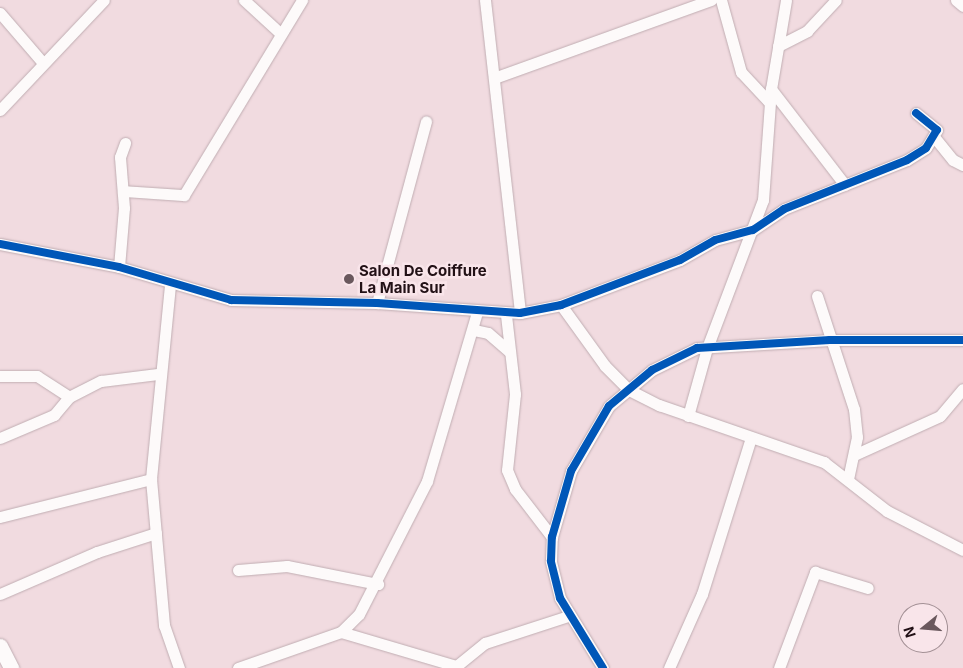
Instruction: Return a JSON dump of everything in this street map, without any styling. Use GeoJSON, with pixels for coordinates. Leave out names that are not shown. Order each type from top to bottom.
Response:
{"type":"FeatureCollection","features":[{"type":"Feature","properties":{"kind":"main road"},"geometry":{"type":"LineString","coordinates":[[0,646],[11,668]]}},
{"type":"Feature","properties":{"kind":"street"},"geometry":{"type":"LineString","coordinates":[[0,110],[42,63],[104,0]]}},
{"type":"Feature","properties":{"kind":"street"},"geometry":{"type":"LineString","coordinates":[[244,0],[281,34]]}},
{"type":"Feature","properties":{"kind":"street"},"geometry":{"type":"LineString","coordinates":[[124,191],[184,195],[302,0]]}},
{"type":"Feature","properties":{"kind":"street"},"geometry":{"type":"LineString","coordinates":[[485,0],[520,313]]}},
{"type":"Feature","properties":{"kind":"street"},"geometry":{"type":"LineString","coordinates":[[494,78],[712,0]]}},
{"type":"Feature","properties":{"kind":"street"},"geometry":{"type":"LineString","coordinates":[[721,0],[741,72],[770,103]]}},
{"type":"Feature","properties":{"kind":"street"},"geometry":{"type":"LineString","coordinates":[[688,416],[707,348],[753,230],[762,200],[771,88],[786,0]]}},
{"type":"Feature","properties":{"kind":"street"},"geometry":{"type":"LineString","coordinates":[[778,46],[807,31],[836,0]]}},
{"type":"Feature","properties":{"kind":"street"},"geometry":{"type":"LineString","coordinates":[[956,0],[963,6]]}},
{"type":"Feature","properties":{"kind":"street"},"geometry":{"type":"LineString","coordinates":[[0,13],[42,63]]}},
{"type":"Feature","properties":{"kind":"street"},"geometry":{"type":"LineString","coordinates":[[771,88],[845,185]]}},
{"type":"Feature","properties":{"kind":"street"},"geometry":{"type":"LineString","coordinates":[[0,244],[119,267],[170,285],[242,302],[377,303],[506,315],[520,313],[561,305],[680,260],[715,240],[753,230],[784,209],[908,160],[935,138],[937,130],[916,113]]}},
{"type":"Feature","properties":{"kind":"street"},"geometry":{"type":"LineString","coordinates":[[377,303],[426,122]]}},
{"type":"Feature","properties":{"kind":"street"},"geometry":{"type":"LineString","coordinates":[[935,138],[953,160],[963,165]]}},
{"type":"Feature","properties":{"kind":"street"},"geometry":{"type":"LineString","coordinates":[[119,267],[124,191],[120,157],[125,143]]}},
{"type":"Feature","properties":{"kind":"street"},"geometry":{"type":"LineString","coordinates":[[170,285],[158,374],[151,478],[164,625],[179,668]]}},
{"type":"Feature","properties":{"kind":"street"},"geometry":{"type":"LineString","coordinates":[[817,296],[830,340],[851,396],[854,455],[848,479]]}},
{"type":"Feature","properties":{"kind":"street"},"geometry":{"type":"LineString","coordinates":[[561,305],[605,366],[629,390],[688,416],[824,462],[887,511],[963,550]]}},
{"type":"Feature","properties":{"kind":"street"},"geometry":{"type":"LineString","coordinates":[[238,668],[341,632],[378,584],[427,481],[478,312]]}},
{"type":"Feature","properties":{"kind":"street"},"geometry":{"type":"LineString","coordinates":[[506,315],[514,394],[507,470],[515,489],[552,537]]}},
{"type":"Feature","properties":{"kind":"street"},"geometry":{"type":"LineString","coordinates":[[474,330],[488,333],[510,352]]}},
{"type":"Feature","properties":{"kind":"street"},"geometry":{"type":"LineString","coordinates":[[603,668],[568,616],[555,582],[552,537],[570,471],[609,406],[678,354],[707,348],[830,340],[963,340]]}},
{"type":"Feature","properties":{"kind":"street"},"geometry":{"type":"LineString","coordinates":[[0,438],[54,415],[69,397],[101,381],[158,374]]}},
{"type":"Feature","properties":{"kind":"street"},"geometry":{"type":"LineString","coordinates":[[0,376],[38,376],[69,397]]}},
{"type":"Feature","properties":{"kind":"street"},"geometry":{"type":"LineString","coordinates":[[854,455],[940,416],[963,389]]}},
{"type":"Feature","properties":{"kind":"street"},"geometry":{"type":"LineString","coordinates":[[669,668],[702,594],[751,438]]}},
{"type":"Feature","properties":{"kind":"street"},"geometry":{"type":"LineString","coordinates":[[0,517],[151,478]]}},
{"type":"Feature","properties":{"kind":"street"},"geometry":{"type":"LineString","coordinates":[[0,594],[97,552],[156,533]]}},
{"type":"Feature","properties":{"kind":"street"},"geometry":{"type":"LineString","coordinates":[[238,570],[286,566],[378,584]]}},
{"type":"Feature","properties":{"kind":"street"},"geometry":{"type":"LineString","coordinates":[[779,668],[814,572],[868,588]]}},
{"type":"Feature","properties":{"kind":"street"},"geometry":{"type":"LineString","coordinates":[[341,632],[455,667],[485,643],[568,616]]}},
{"type":"Feature","properties":{"kind":"cycle path"},"geometry":{"type":"LineString","coordinates":[[0,244],[119,267],[231,300],[377,303],[520,313],[561,305],[680,260],[715,240],[753,230],[784,209],[907,160],[926,148],[937,130],[916,113]]}},
{"type":"Feature","properties":{"kind":"cycle path"},"geometry":{"type":"LineString","coordinates":[[603,668],[560,598],[551,561],[552,537],[571,471],[609,406],[652,370],[697,348],[830,340],[963,340]]}},
{"type":"Feature","properties":{"kind":"place","name":"Salon De Coiffure La Main Sur"},"geometry":{"type":"Point","coordinates":[349,279]}}]}
